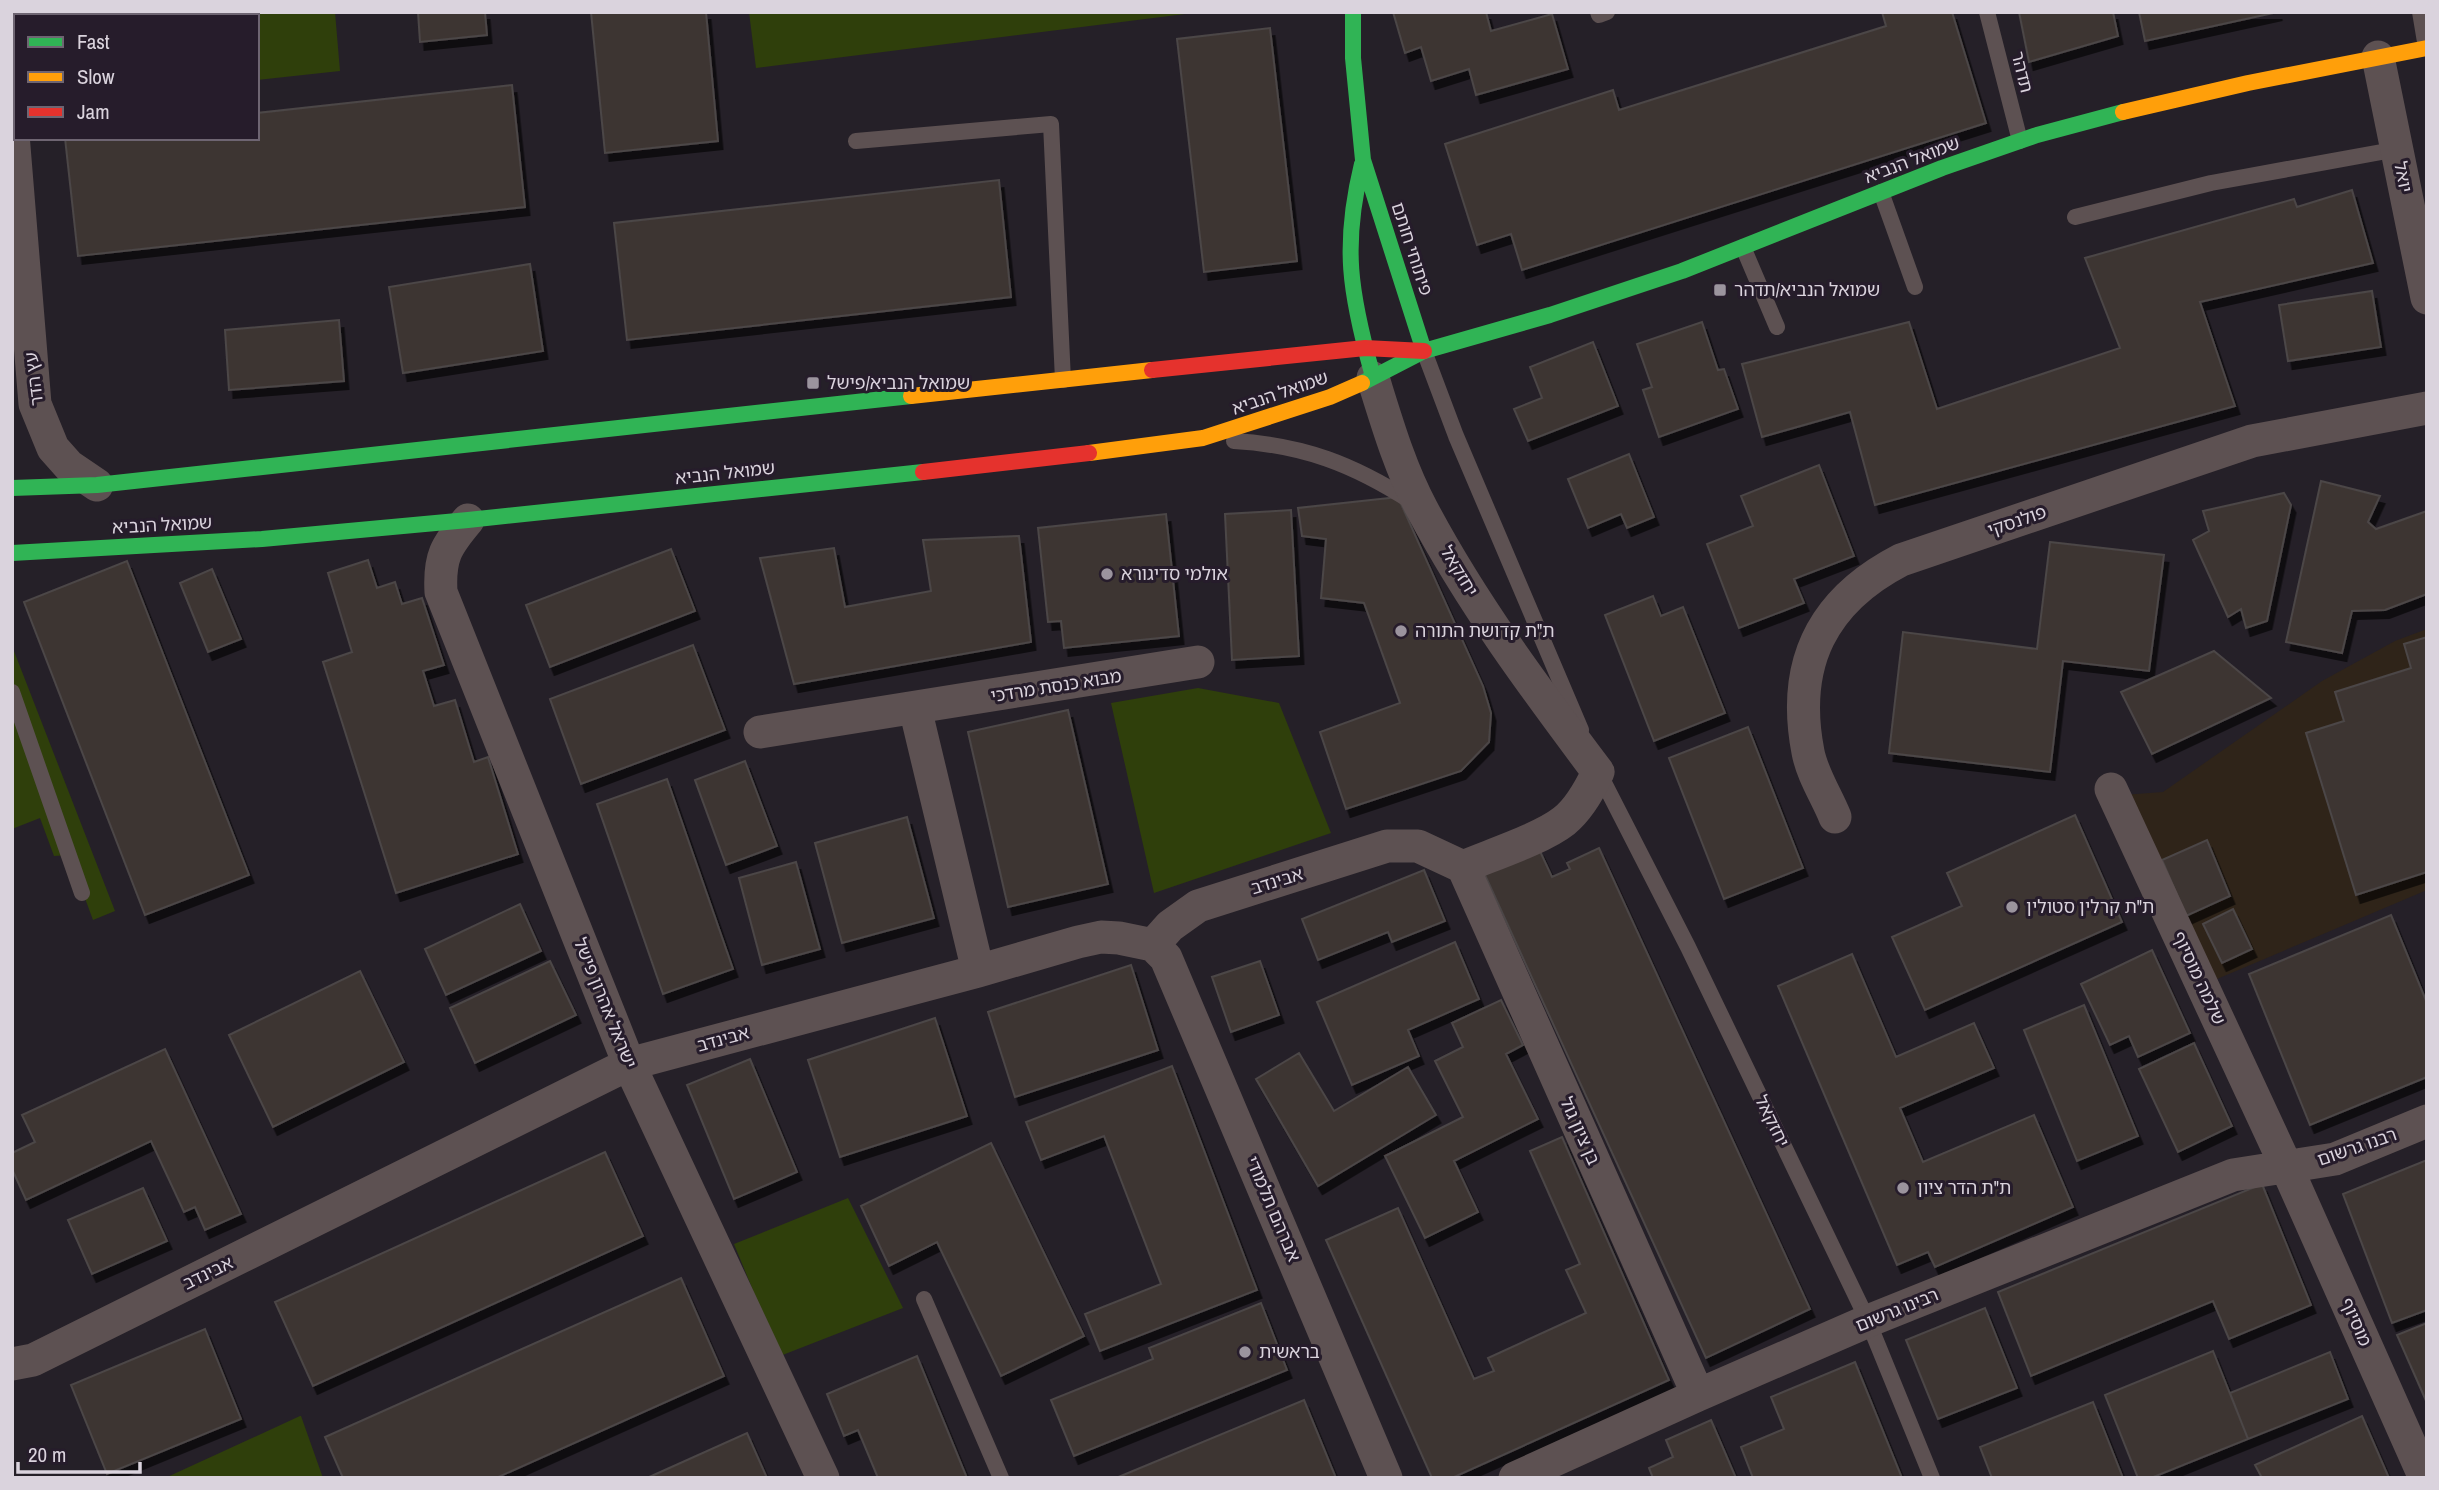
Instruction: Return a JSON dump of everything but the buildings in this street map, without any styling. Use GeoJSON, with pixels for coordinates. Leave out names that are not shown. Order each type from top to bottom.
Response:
{"type":"FeatureCollection","features":[{"type":"Feature","properties":{"kind":"street","name":"פיתוחי חותם"},"geometry":{"type":"LineString","coordinates":[[1353,12],[1353,58],[1363,160],[1424,351]]}},
{"type":"Feature","properties":{"kind":"street","name":"שמואל הנביא"},"geometry":{"type":"LineString","coordinates":[[12,488],[97,485],[1063,381],[1369,363],[1424,351],[1577,306],[1682,271],[1881,192],[2020,141],[2143,107],[2426,48]]}},
{"type":"Feature","properties":{"kind":"street","name":"יואל"},"geometry":{"type":"LineString","coordinates":[[2378,57],[2427,298]]}},
{"type":"Feature","properties":{"kind":"street","name":"עץ הדר"},"geometry":{"type":"LineString","coordinates":[[12,122],[35,404],[52,448],[69,466],[97,485]]}},
{"type":"Feature","properties":{"kind":"street","name":"פיתוחי חותם"},"geometry":{"type":"LineString","coordinates":[[1363,160],[1353,203],[1349,239],[1351,277],[1369,363]]}},
{"type":"Feature","properties":{"kind":"street","name":"שמואל הנביא"},"geometry":{"type":"LineString","coordinates":[[12,552],[262,539],[468,520],[1051,458],[1203,438],[1330,397],[1369,363],[1424,351]]}},
{"type":"Feature","properties":{"kind":"street","name":"יחזקאל"},"geometry":{"type":"LineString","coordinates":[[1369,363],[1396,452],[1421,508],[1469,589],[1598,772]]}},
{"type":"Feature","properties":{"kind":"street","name":"פולנסקי"},"geometry":{"type":"LineString","coordinates":[[1835,817],[1808,754],[1804,683],[1812,653],[1828,619],[1851,593],[1877,573],[1901,561],[2252,441],[2427,408]]}},
{"type":"Feature","properties":{"kind":"street","name":"ישראל אהרון פישל"},"geometry":{"type":"LineString","coordinates":[[468,520],[448,547],[440,568],[441,592],[629,1064],[823,1478]]}},
{"type":"Feature","properties":{"kind":"street","name":"מבוא כנסת מרדכי"},"geometry":{"type":"LineString","coordinates":[[761,732],[1198,662]]}},
{"type":"Feature","properties":{"kind":"street"},"geometry":{"type":"LineString","coordinates":[[915,708],[978,971]]}},
{"type":"Feature","properties":{"kind":"street"},"geometry":{"type":"LineString","coordinates":[[1463,867],[1548,831],[1565,821],[1591,788],[1598,772]]}},
{"type":"Feature","properties":{"kind":"street","name":"שלמה מוסיוף"},"geometry":{"type":"LineString","coordinates":[[2111,789],[2286,1166]]}},
{"type":"Feature","properties":{"kind":"street","name":"אבינדב"},"geometry":{"type":"LineString","coordinates":[[12,1364],[33,1360],[629,1064],[1101,937],[1153,945],[1170,926],[1198,906],[1387,846],[1419,846],[1463,867]]}},
{"type":"Feature","properties":{"kind":"street","name":"בן ציון גול"},"geometry":{"type":"LineString","coordinates":[[1463,867],[1698,1395]]}},
{"type":"Feature","properties":{"kind":"street","name":"אברהם תלמודי"},"geometry":{"type":"LineString","coordinates":[[1153,945],[1166,958],[1387,1478]]}},
{"type":"Feature","properties":{"kind":"street","name":"רבנו גרשום"},"geometry":{"type":"LineString","coordinates":[[2286,1166],[2336,1158],[2427,1121]]}},
{"type":"Feature","properties":{"kind":"street","name":"רבינו גרשום"},"geometry":{"type":"LineString","coordinates":[[1515,1478],[1868,1321],[2233,1175],[2286,1166]]}},
{"type":"Feature","properties":{"kind":"street","name":"מוסיוף"},"geometry":{"type":"LineString","coordinates":[[2286,1166],[2426,1478]]}},
{"type":"Feature","properties":{"kind":"lane"},"geometry":{"type":"LineString","coordinates":[[1598,12],[1599,15],[1607,12]]}},
{"type":"Feature","properties":{"kind":"lane","name":"תדהר"},"geometry":{"type":"LineString","coordinates":[[1987,12],[2020,141]]}},
{"type":"Feature","properties":{"kind":"lane"},"geometry":{"type":"LineString","coordinates":[[2420,12],[2426,48]]}},
{"type":"Feature","properties":{"kind":"lane"},"geometry":{"type":"LineString","coordinates":[[856,141],[1051,124],[1063,381]]}},
{"type":"Feature","properties":{"kind":"lane"},"geometry":{"type":"LineString","coordinates":[[2075,217],[2211,183],[2398,149]]}},
{"type":"Feature","properties":{"kind":"lane"},"geometry":{"type":"LineString","coordinates":[[1881,192],[1915,287]]}},
{"type":"Feature","properties":{"kind":"lane"},"geometry":{"type":"LineString","coordinates":[[1743,247],[1777,327]]}},
{"type":"Feature","properties":{"kind":"lane","name":"יחזקאל"},"geometry":{"type":"LineString","coordinates":[[1424,351],[1456,436],[1545,639],[1598,772],[1694,959],[1868,1321],[1932,1478]]}},
{"type":"Feature","properties":{"kind":"lane"},"geometry":{"type":"LineString","coordinates":[[1203,438],[1270,443],[1306,450],[1366,475],[1421,508]]}},
{"type":"Feature","properties":{"kind":"lane"},"geometry":{"type":"LineString","coordinates":[[12,692],[82,893]]}},
{"type":"Feature","properties":{"kind":"lane"},"geometry":{"type":"LineString","coordinates":[[924,1300],[1001,1478]]}},
{"type":"Feature","properties":{"kind":"shaded area"},"geometry":{"type":"Polygon","coordinates":[[[2427,629],[2427,890],[2210,982],[2123,795],[2163,792],[2322,681],[2395,641],[2427,629]]]}},
{"type":"Feature","properties":{"kind":"green space"},"geometry":{"type":"Polygon","coordinates":[[[335,12],[340,71],[259,80],[259,14],[138,14],[335,12]]]}},
{"type":"Feature","properties":{"kind":"green space"},"geometry":{"type":"Polygon","coordinates":[[[749,12],[1201,12],[756,68],[749,12]]]}},
{"type":"Feature","properties":{"kind":"green space"},"geometry":{"type":"Polygon","coordinates":[[[12,646],[115,911],[93,920],[69,855],[54,856],[40,818],[12,829],[12,646]]]}},
{"type":"Feature","properties":{"kind":"green space"},"geometry":{"type":"Polygon","coordinates":[[[1198,688],[1279,703],[1331,833],[1154,893],[1111,703],[1198,688]]]}},
{"type":"Feature","properties":{"kind":"green space"},"geometry":{"type":"Polygon","coordinates":[[[848,1198],[903,1308],[780,1356],[734,1244],[848,1198]]]}},
{"type":"Feature","properties":{"kind":"green space"},"geometry":{"type":"Polygon","coordinates":[[[300,1416],[323,1478],[165,1478],[300,1416]]]}},
{"type":"Feature","properties":{"kind":"traffic: fast"},"geometry":{"type":"LineString","coordinates":[[1353,12],[1353,58],[1363,160],[1424,351]]}},
{"type":"Feature","properties":{"kind":"traffic: fast"},"geometry":{"type":"LineString","coordinates":[[1362,383],[1424,351],[1550,315],[1682,271],[1942,168],[2037,135],[2123,112]]}},
{"type":"Feature","properties":{"kind":"traffic: fast"},"geometry":{"type":"LineString","coordinates":[[1362,164],[1352,220],[1351,269],[1358,318],[1372,373]]}},
{"type":"Feature","properties":{"kind":"traffic: fast"},"geometry":{"type":"LineString","coordinates":[[12,488],[97,485],[911,396]]}},
{"type":"Feature","properties":{"kind":"traffic: fast"},"geometry":{"type":"LineString","coordinates":[[12,553],[262,539],[923,472]]}},
{"type":"Feature","properties":{"kind":"traffic: slow"},"geometry":{"type":"LineString","coordinates":[[2123,112],[2248,83],[2427,48]]}},
{"type":"Feature","properties":{"kind":"traffic: slow"},"geometry":{"type":"LineString","coordinates":[[911,396],[1152,370]]}},
{"type":"Feature","properties":{"kind":"traffic: slow"},"geometry":{"type":"LineString","coordinates":[[1089,453],[1203,438],[1330,397],[1362,383]]}},
{"type":"Feature","properties":{"kind":"traffic: jam"},"geometry":{"type":"LineString","coordinates":[[1152,370],[1365,348],[1424,351]]}},
{"type":"Feature","properties":{"kind":"traffic: jam"},"geometry":{"type":"LineString","coordinates":[[923,472],[1089,453]]}},
{"type":"Feature","properties":{"kind":"place","name":"שמואל הנביא/תדהר"},"geometry":{"type":"Point","coordinates":[1720,290]}},
{"type":"Feature","properties":{"kind":"place","name":"שמואל הנביא/פישל"},"geometry":{"type":"Point","coordinates":[813,383]}},
{"type":"Feature","properties":{"kind":"place","name":"אולמי סדיגורא"},"geometry":{"type":"Point","coordinates":[1107,574]}},
{"type":"Feature","properties":{"kind":"place","name":"ת\"ת קדושת התורה"},"geometry":{"type":"Point","coordinates":[1401,631]}},
{"type":"Feature","properties":{"kind":"place","name":"ת\"ת קרלין סטולין"},"geometry":{"type":"Point","coordinates":[2012,907]}},
{"type":"Feature","properties":{"kind":"place","name":"ת\"ת הדר ציון"},"geometry":{"type":"Point","coordinates":[1903,1188]}},
{"type":"Feature","properties":{"kind":"place","name":"בראשית"},"geometry":{"type":"Point","coordinates":[1245,1352]}}]}
